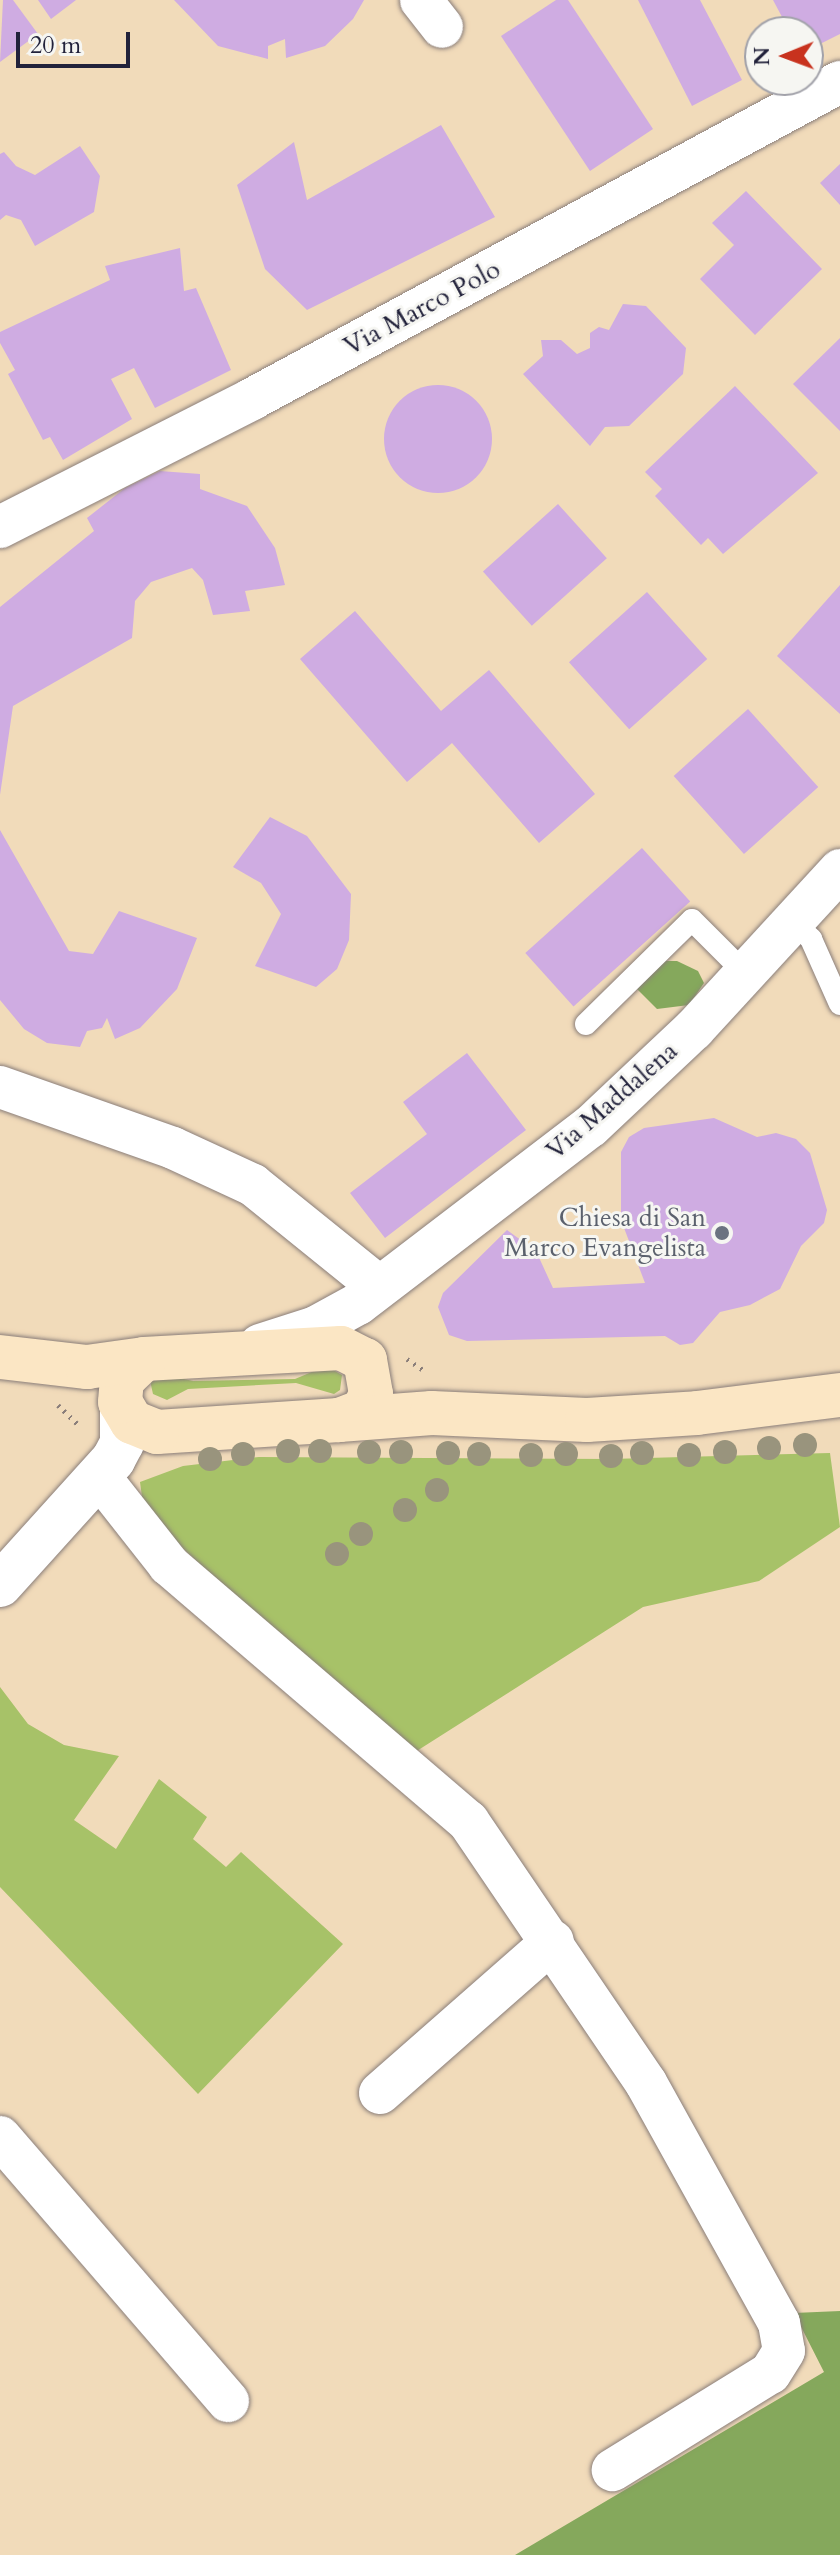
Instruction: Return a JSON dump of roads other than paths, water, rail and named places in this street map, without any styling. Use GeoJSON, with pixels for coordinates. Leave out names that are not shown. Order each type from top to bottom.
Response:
{"type":"FeatureCollection","features":[{"type":"Feature","properties":{"kind":"main road"},"geometry":{"type":"LineString","coordinates":[[0,1357],[50,1365],[100,1366],[239,1351],[332,1347],[364,1330]]}},
{"type":"Feature","properties":{"kind":"main road"},"geometry":{"type":"LineString","coordinates":[[364,1330],[387,1395],[437,1392],[587,1420],[697,1413],[840,1395]]}},
{"type":"Feature","properties":{"kind":"main road"},"geometry":{"type":"LineString","coordinates":[[339,1420],[366,1408],[364,1330]]}},
{"type":"Feature","properties":{"kind":"main road"},"geometry":{"type":"LineString","coordinates":[[121,1405],[122,1380],[144,1359]]}},
{"type":"Feature","properties":{"kind":"main road"},"geometry":{"type":"LineString","coordinates":[[50,1365],[121,1405],[142,1430],[176,1431],[339,1420],[437,1392]]}},
{"type":"Feature","properties":{"kind":"street","name":"Via Marco Polo"},"geometry":{"type":"LineString","coordinates":[[0,527],[252,399],[840,82]]}},
{"type":"Feature","properties":{"kind":"street","name":"Via Maddalena"},"geometry":{"type":"LineString","coordinates":[[364,1330],[591,1126],[746,974],[840,870]]}},
{"type":"Feature","properties":{"kind":"street"},"geometry":{"type":"LineString","coordinates":[[0,1087],[173,1148],[253,1185],[364,1330]]}},
{"type":"Feature","properties":{"kind":"street"},"geometry":{"type":"LineString","coordinates":[[0,1585],[106,1468],[122,1443],[121,1405]]}},
{"type":"Feature","properties":{"kind":"street"},"geometry":{"type":"LineString","coordinates":[[106,1468],[152,1438],[176,1431]]}},
{"type":"Feature","properties":{"kind":"street"},"geometry":{"type":"LineString","coordinates":[[106,1468],[169,1565],[468,1821],[553,1941],[654,2096],[779,2323],[784,2351],[770,2373],[613,2470]]}},
{"type":"Feature","properties":{"kind":"street"},"geometry":{"type":"LineString","coordinates":[[380,2093],[553,1941]]}},
{"type":"Feature","properties":{"kind":"street"},"geometry":{"type":"LineString","coordinates":[[0,2137],[228,2401]]}},
{"type":"Feature","properties":{"kind":"lane"},"geometry":{"type":"LineString","coordinates":[[586,1024],[692,920],[746,974]]}},
{"type":"Feature","properties":{"kind":"lane"},"geometry":{"type":"LineString","coordinates":[[793,922],[811,939],[840,1004]]}},
{"type":"Feature","properties":{"kind":"place","name":"Chiesa di San Marco Evangelista"},"geometry":{"type":"Point","coordinates":[722,1233]}}]}
